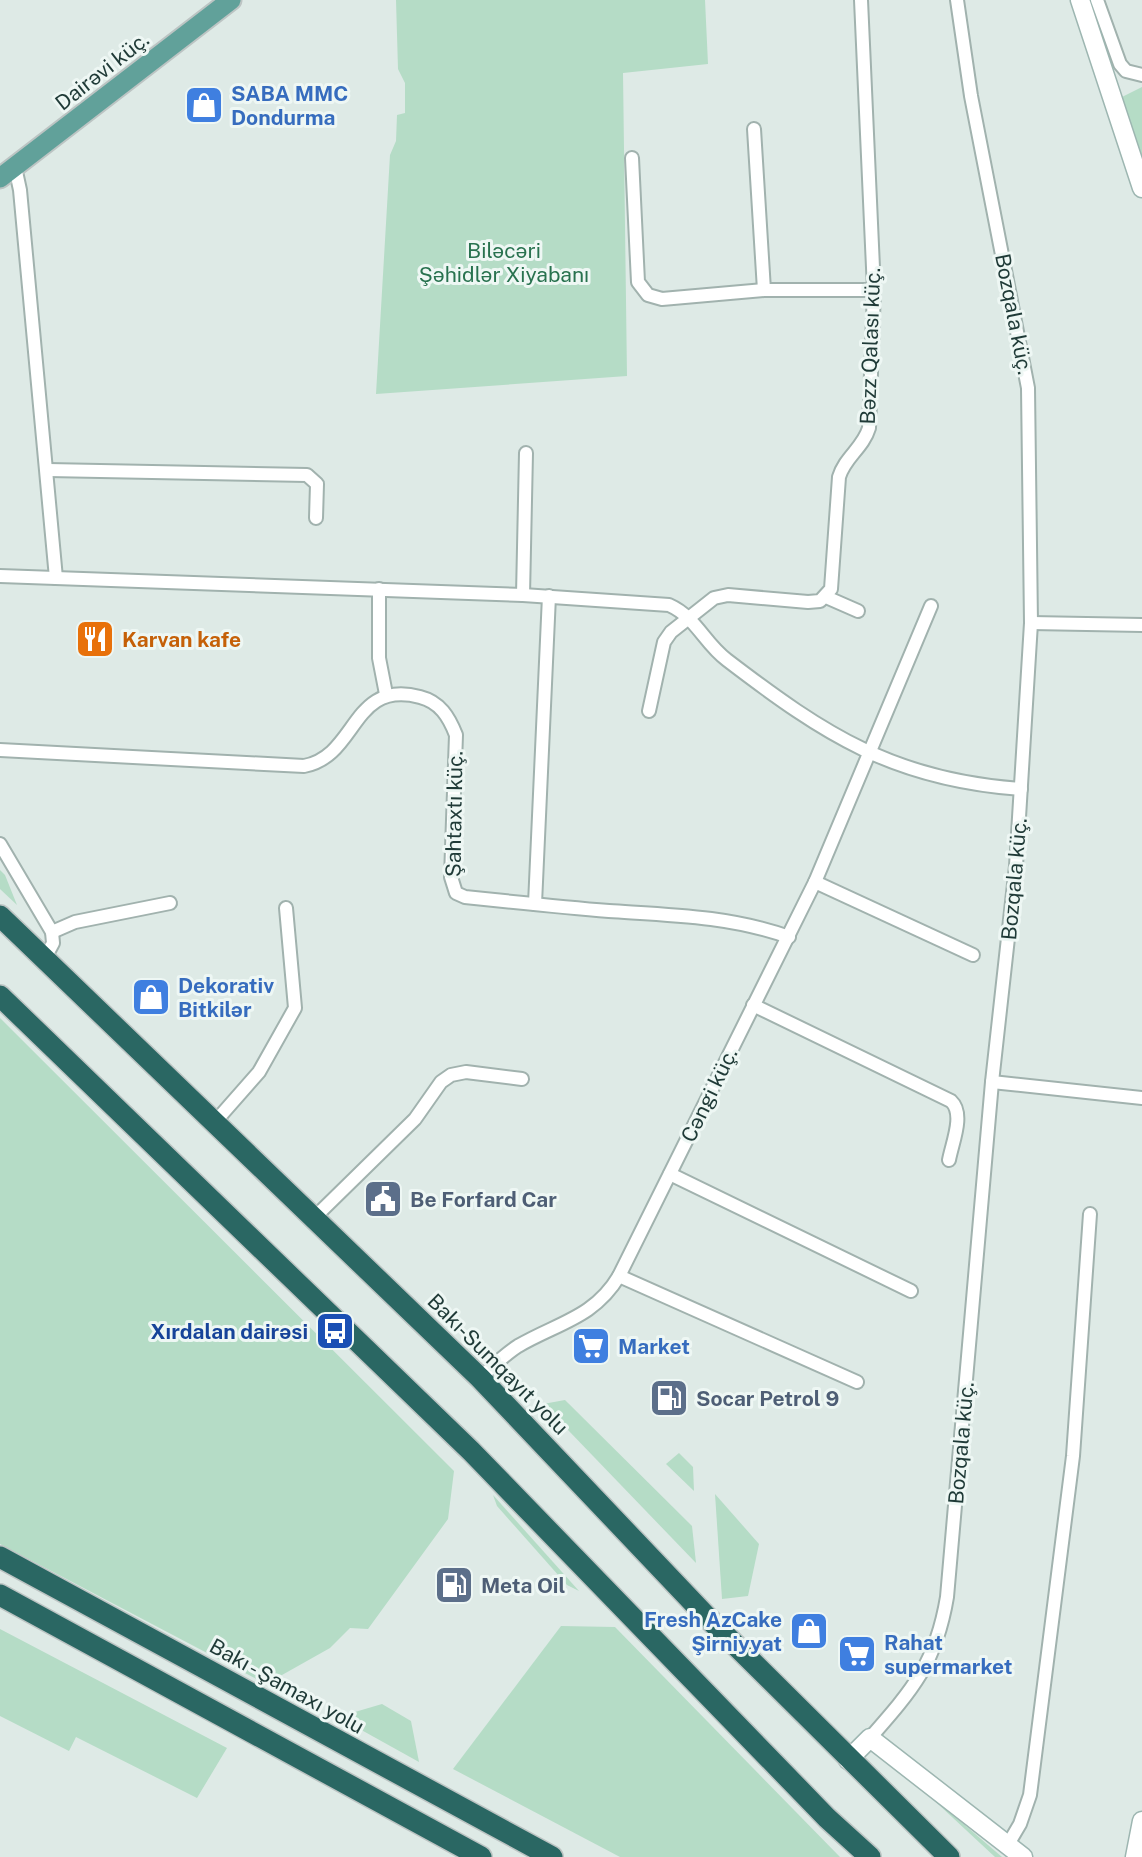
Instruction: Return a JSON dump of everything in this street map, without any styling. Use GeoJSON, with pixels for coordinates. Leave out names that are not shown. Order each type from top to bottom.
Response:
{"type":"FeatureCollection","features":[{"type":"Feature","properties":{"kind":"highway","name":"Bakı-Sumqayıt yolu"},"geometry":{"type":"LineString","coordinates":[[0,916],[480,1378],[848,1760],[949,1857]]}},
{"type":"Feature","properties":{"kind":"highway"},"geometry":{"type":"LineString","coordinates":[[0,996],[471,1451],[827,1818],[870,1857]]}},
{"type":"Feature","properties":{"kind":"highway","name":"Bakı - Şamaxı yolu"},"geometry":{"type":"LineString","coordinates":[[0,1557],[552,1857]]}},
{"type":"Feature","properties":{"kind":"highway"},"geometry":{"type":"LineString","coordinates":[[1,1595],[481,1857]]}},
{"type":"Feature","properties":{"kind":"highway"},"geometry":{"type":"LineString","coordinates":[[827,1818],[860,1857]]}},
{"type":"Feature","properties":{"kind":"main road","name":"Dairəvi küç."},"geometry":{"type":"LineString","coordinates":[[7,173],[231,0]]}},
{"type":"Feature","properties":{"kind":"street","name":"Bəzz Qalası küç."},"geometry":{"type":"LineString","coordinates":[[826,597],[831,589],[839,477],[842,466],[861,447],[869,428],[874,290],[861,0]]}},
{"type":"Feature","properties":{"kind":"street","name":"Bozqala küç."},"geometry":{"type":"LineString","coordinates":[[870,1738],[913,1690],[941,1631],[959,1477],[992,1083],[1011,930],[1031,623],[1028,388],[971,96],[957,0]]}},
{"type":"Feature","properties":{"kind":"street"},"geometry":{"type":"LineString","coordinates":[[1080,0],[1142,188]]}},
{"type":"Feature","properties":{"kind":"street"},"geometry":{"type":"LineString","coordinates":[[1097,0],[1120,64],[1126,71],[1142,75]]}},
{"type":"Feature","properties":{"kind":"street"},"geometry":{"type":"LineString","coordinates":[[754,129],[764,290]]}},
{"type":"Feature","properties":{"kind":"street"},"geometry":{"type":"LineString","coordinates":[[632,158],[638,282],[648,295],[662,299],[764,290],[874,290]]}},
{"type":"Feature","properties":{"kind":"street"},"geometry":{"type":"LineString","coordinates":[[7,173],[20,190],[56,578]]}},
{"type":"Feature","properties":{"kind":"street"},"geometry":{"type":"LineString","coordinates":[[523,595],[526,453]]}},
{"type":"Feature","properties":{"kind":"street"},"geometry":{"type":"LineString","coordinates":[[48,470],[307,475],[317,484],[316,518]]}},
{"type":"Feature","properties":{"kind":"street"},"geometry":{"type":"LineString","coordinates":[[0,576],[548,596],[669,605],[689,616],[721,656],[827,732],[869,754],[948,778],[1021,789]]}},
{"type":"Feature","properties":{"kind":"street"},"geometry":{"type":"LineString","coordinates":[[0,750],[303,766],[319,763],[329,756],[364,712],[386,694],[379,658],[379,589]]}},
{"type":"Feature","properties":{"kind":"street"},"geometry":{"type":"LineString","coordinates":[[649,711],[664,642],[689,616],[721,595],[808,602],[826,597],[858,611]]}},
{"type":"Feature","properties":{"kind":"street"},"geometry":{"type":"LineString","coordinates":[[535,904],[548,596]]}},
{"type":"Feature","properties":{"kind":"street","name":"Cəngi küç."},"geometry":{"type":"LineString","coordinates":[[480,1378],[517,1347],[601,1302],[619,1276],[816,882],[931,606]]}},
{"type":"Feature","properties":{"kind":"street"},"geometry":{"type":"LineString","coordinates":[[1031,623],[1142,625]]}},
{"type":"Feature","properties":{"kind":"street","name":"Şahtaxtı küç."},"geometry":{"type":"LineString","coordinates":[[386,694],[425,698],[441,708],[453,726],[457,752],[451,877],[456,894],[535,904],[688,915],[741,923],[789,937]]}},
{"type":"Feature","properties":{"kind":"street"},"geometry":{"type":"LineString","coordinates":[[0,844],[52,932],[53,943],[45,958]]}},
{"type":"Feature","properties":{"kind":"street"},"geometry":{"type":"LineString","coordinates":[[816,882],[972,955]]}},
{"type":"Feature","properties":{"kind":"street"},"geometry":{"type":"LineString","coordinates":[[52,932],[75,922],[170,903]]}},
{"type":"Feature","properties":{"kind":"street"},"geometry":{"type":"LineString","coordinates":[[215,1122],[259,1072],[295,1008],[286,908]]}},
{"type":"Feature","properties":{"kind":"street"},"geometry":{"type":"LineString","coordinates":[[753,1005],[951,1101],[956,1106],[958,1115],[949,1160]]}},
{"type":"Feature","properties":{"kind":"street"},"geometry":{"type":"LineString","coordinates":[[315,1217],[415,1118],[441,1083],[451,1075],[466,1072],[522,1079]]}},
{"type":"Feature","properties":{"kind":"street"},"geometry":{"type":"LineString","coordinates":[[992,1083],[1142,1098]]}},
{"type":"Feature","properties":{"kind":"street"},"geometry":{"type":"LineString","coordinates":[[670,1174],[911,1291]]}},
{"type":"Feature","properties":{"kind":"street"},"geometry":{"type":"LineString","coordinates":[[1007,1846],[1020,1824],[1030,1795],[1073,1456],[1090,1214]]}},
{"type":"Feature","properties":{"kind":"street"},"geometry":{"type":"LineString","coordinates":[[619,1276],[857,1382]]}},
{"type":"Feature","properties":{"kind":"street"},"geometry":{"type":"LineString","coordinates":[[848,1760],[870,1738],[1023,1857]]}},
{"type":"Feature","properties":{"kind":"street"},"geometry":{"type":"LineString","coordinates":[[1135,1857],[1142,1821]]}},
{"type":"Feature","properties":{"kind":"green space","name":"Biləcəri Şəhidlər Xiyabanı"},"geometry":{"type":"Polygon","coordinates":[[[396,0],[705,0],[708,64],[623,73],[627,376],[376,394],[390,155],[396,141],[397,115],[405,113],[405,83],[398,69],[396,0]]]}},
{"type":"Feature","properties":{"kind":"green space"},"geometry":{"type":"Polygon","coordinates":[[[1142,87],[1142,168],[1122,97],[1142,87]]]}},
{"type":"Feature","properties":{"kind":"green space"},"geometry":{"type":"Polygon","coordinates":[[[0,870],[5,875],[17,905],[0,889],[0,870]]]}},
{"type":"Feature","properties":{"kind":"green space"},"geometry":{"type":"Polygon","coordinates":[[[0,1018],[454,1471],[448,1519],[368,1629],[350,1628],[330,1648],[266,1684],[0,1544],[0,1018]]]}},
{"type":"Feature","properties":{"kind":"green space"},"geometry":{"type":"Polygon","coordinates":[[[565,1400],[692,1526],[696,1563],[543,1404],[565,1400]]]}},
{"type":"Feature","properties":{"kind":"green space"},"geometry":{"type":"Polygon","coordinates":[[[679,1453],[693,1467],[694,1491],[666,1464],[679,1453]]]}},
{"type":"Feature","properties":{"kind":"green space"},"geometry":{"type":"Polygon","coordinates":[[[715,1494],[759,1544],[748,1596],[722,1599],[715,1494]]]}},
{"type":"Feature","properties":{"kind":"green space"},"geometry":{"type":"Polygon","coordinates":[[[493,1495],[579,1591],[567,1585],[497,1506],[493,1495]]]}},
{"type":"Feature","properties":{"kind":"green space"},"geometry":{"type":"Polygon","coordinates":[[[561,1626],[615,1627],[840,1857],[620,1857],[453,1769],[561,1626]]]}},
{"type":"Feature","properties":{"kind":"green space"},"geometry":{"type":"Polygon","coordinates":[[[0,1629],[227,1748],[197,1798],[76,1737],[69,1751],[0,1716],[0,1629]]]}},
{"type":"Feature","properties":{"kind":"green space"},"geometry":{"type":"Polygon","coordinates":[[[382,1704],[411,1721],[419,1762],[338,1717],[382,1704]]]}},
{"type":"Feature","properties":{"kind":"green space"},"geometry":{"type":"Polygon","coordinates":[[[909,1777],[1002,1857],[995,1857],[909,1777]]]}},
{"type":"Feature","properties":{"kind":"place","name":"SABA MMC Dondurma"},"geometry":{"type":"Point","coordinates":[204,105]}},
{"type":"Feature","properties":{"kind":"place","name":"Karvan kafe"},"geometry":{"type":"Point","coordinates":[95,639]}},
{"type":"Feature","properties":{"kind":"place","name":"Dekorativ Bitkilər"},"geometry":{"type":"Point","coordinates":[151,997]}},
{"type":"Feature","properties":{"kind":"place","name":"Be Forfard Car"},"geometry":{"type":"Point","coordinates":[383,1199]}},
{"type":"Feature","properties":{"kind":"place","name":"Xırdalan dairəsi"},"geometry":{"type":"Point","coordinates":[335,1331]}},
{"type":"Feature","properties":{"kind":"place","name":"Market"},"geometry":{"type":"Point","coordinates":[591,1346]}},
{"type":"Feature","properties":{"kind":"place","name":"Socar Petrol 9"},"geometry":{"type":"Point","coordinates":[669,1398]}},
{"type":"Feature","properties":{"kind":"place","name":"Meta Oil"},"geometry":{"type":"Point","coordinates":[454,1585]}},
{"type":"Feature","properties":{"kind":"place","name":"Fresh AzCake Şirniyyat"},"geometry":{"type":"Point","coordinates":[809,1631]}},
{"type":"Feature","properties":{"kind":"place","name":"Rahat supermarket"},"geometry":{"type":"Point","coordinates":[857,1654]}}]}
